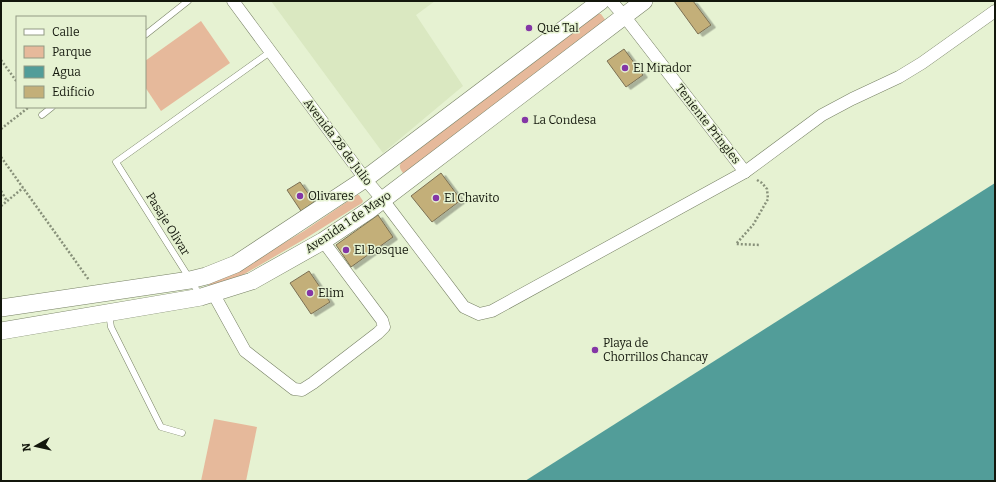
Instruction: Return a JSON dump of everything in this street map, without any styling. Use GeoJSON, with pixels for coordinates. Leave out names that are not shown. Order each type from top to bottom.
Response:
{"type":"FeatureCollection","features":[{"type":"Feature","properties":{"kind":"street","name":"Avenida 28 de Julio"},"geometry":{"type":"LineString","coordinates":[[233,1],[365,179],[383,200],[464,307],[479,314],[492,311],[745,172]]}},
{"type":"Feature","properties":{"kind":"street"},"geometry":{"type":"LineString","coordinates":[[1,308],[190,280],[206,276],[236,264],[365,179],[601,1]]}},
{"type":"Feature","properties":{"kind":"street","name":"Teniente Pringles"},"geometry":{"type":"LineString","coordinates":[[611,1],[745,172]]}},
{"type":"Feature","properties":{"kind":"street","name":"Avenida 1 de Mayo"},"geometry":{"type":"LineString","coordinates":[[1,331],[207,295],[252,281],[323,241],[383,200],[644,1]]}},
{"type":"Feature","properties":{"kind":"street"},"geometry":{"type":"LineString","coordinates":[[745,172],[822,115],[905,74],[995,11]]}},
{"type":"Feature","properties":{"kind":"street"},"geometry":{"type":"LineString","coordinates":[[207,295],[245,351],[294,389],[302,390],[384,327],[382,320],[323,241]]}},
{"type":"Feature","properties":{"kind":"lane"},"geometry":{"type":"LineString","coordinates":[[146,34],[188,1]]}},
{"type":"Feature","properties":{"kind":"lane","name":"Pasaje Olivar"},"geometry":{"type":"LineString","coordinates":[[207,295],[190,280],[116,162],[270,52]]}},
{"type":"Feature","properties":{"kind":"lane"},"geometry":{"type":"LineString","coordinates":[[42,115],[51,108]]}},
{"type":"Feature","properties":{"kind":"lane"},"geometry":{"type":"LineString","coordinates":[[108,313],[111,327],[161,427],[182,433]]}},
{"type":"Feature","properties":{"kind":"path"},"geometry":{"type":"LineString","coordinates":[[1,60],[16,81]]}},
{"type":"Feature","properties":{"kind":"path"},"geometry":{"type":"LineString","coordinates":[[1,128],[28,108]]}},
{"type":"Feature","properties":{"kind":"path"},"geometry":{"type":"LineString","coordinates":[[1,157],[99,294]]}},
{"type":"Feature","properties":{"kind":"path"},"geometry":{"type":"LineString","coordinates":[[745,172],[762,183],[767,189],[768,199],[753,225],[736,244],[760,245]]}},
{"type":"Feature","properties":{"kind":"path"},"geometry":{"type":"LineString","coordinates":[[1,206],[23,188]]}},
{"type":"Feature","properties":{"kind":"path"},"geometry":{"type":"LineString","coordinates":[[1,191],[8,201]]}},
{"type":"Feature","properties":{"kind":"shaded area"},"geometry":{"type":"Polygon","coordinates":[[[271,1],[435,1],[416,15],[463,86],[383,153],[271,1]]]}},
{"type":"Feature","properties":{"kind":"green space"},"geometry":{"type":"Polygon","coordinates":[[[598,14],[601,14],[606,21],[408,174],[403,173],[400,167],[402,161],[598,14]]]}},
{"type":"Feature","properties":{"kind":"green space"},"geometry":{"type":"Polygon","coordinates":[[[201,21],[230,63],[161,111],[146,88],[146,60],[201,21]]]}},
{"type":"Feature","properties":{"kind":"green space"},"geometry":{"type":"Polygon","coordinates":[[[359,195],[363,201],[362,203],[303,240],[241,276],[210,288],[208,283],[238,270],[304,231],[359,195]]]}},
{"type":"Feature","properties":{"kind":"green space"},"geometry":{"type":"Polygon","coordinates":[[[214,419],[257,427],[246,481],[201,481],[214,419]]]}},
{"type":"Feature","properties":{"kind":"water"},"geometry":{"type":"Polygon","coordinates":[[[995,183],[995,481],[525,481],[995,183]]]}},
{"type":"Feature","properties":{"kind":"building"},"geometry":{"type":"Polygon","coordinates":[[[674,1],[693,1],[711,25],[698,34],[674,1]]]}},
{"type":"Feature","properties":{"kind":"building","name":"El Mirador"},"geometry":{"type":"Polygon","coordinates":[[[624,49],[643,75],[626,87],[607,61],[624,49]]]}},
{"type":"Feature","properties":{"kind":"building","name":"El Chavito"},"geometry":{"type":"Polygon","coordinates":[[[441,173],[461,200],[432,222],[411,196],[441,173]]]}},
{"type":"Feature","properties":{"kind":"building","name":"Olivares"},"geometry":{"type":"Polygon","coordinates":[[[300,182],[314,202],[301,211],[287,190],[300,182]]]}},
{"type":"Feature","properties":{"kind":"building"},"geometry":{"type":"Polygon","coordinates":[[[378,215],[393,237],[351,267],[336,245],[378,215]]]}},
{"type":"Feature","properties":{"kind":"building","name":"Elim"},"geometry":{"type":"Polygon","coordinates":[[[309,271],[330,302],[311,314],[290,283],[309,271]]]}},
{"type":"Feature","properties":{"kind":"place","name":"Que Tal"},"geometry":{"type":"Point","coordinates":[529,28]}},
{"type":"Feature","properties":{"kind":"place","name":"El Mirador"},"geometry":{"type":"Point","coordinates":[625,68]}},
{"type":"Feature","properties":{"kind":"place","name":"La Condesa"},"geometry":{"type":"Point","coordinates":[525,120]}},
{"type":"Feature","properties":{"kind":"place","name":"Olivares"},"geometry":{"type":"Point","coordinates":[300,196]}},
{"type":"Feature","properties":{"kind":"place","name":"El Chavito"},"geometry":{"type":"Point","coordinates":[436,198]}},
{"type":"Feature","properties":{"kind":"place","name":"El Bosque"},"geometry":{"type":"Point","coordinates":[346,250]}},
{"type":"Feature","properties":{"kind":"place","name":"Elim"},"geometry":{"type":"Point","coordinates":[310,293]}},
{"type":"Feature","properties":{"kind":"place","name":"Playa de Chorrillos Chancay"},"geometry":{"type":"Point","coordinates":[595,350]}}]}
